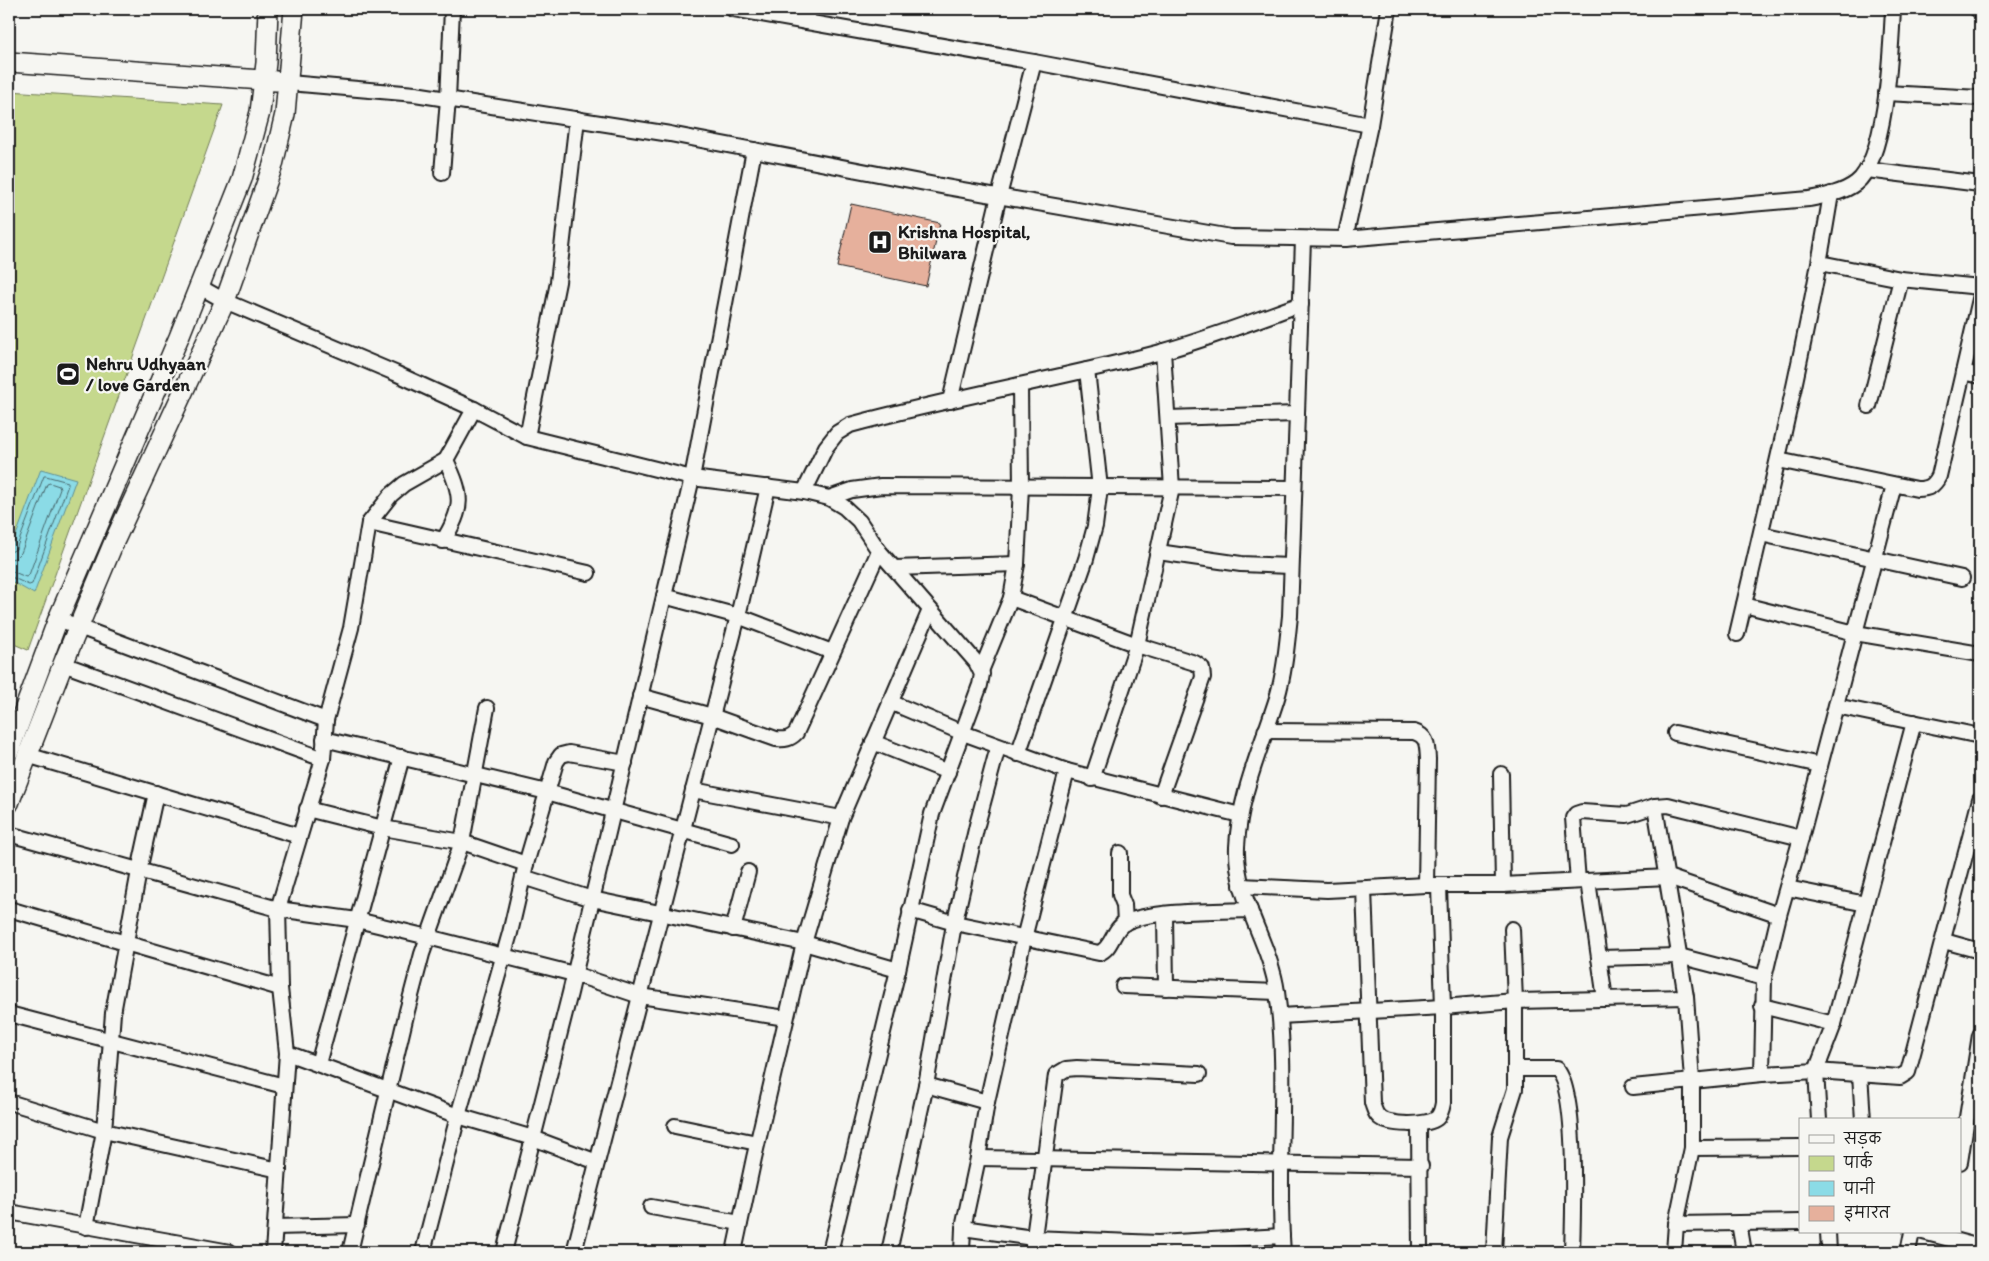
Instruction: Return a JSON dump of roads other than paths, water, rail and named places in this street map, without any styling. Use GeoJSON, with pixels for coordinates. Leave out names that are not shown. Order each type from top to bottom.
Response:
{"type":"FeatureCollection","features":[{"type":"Feature","properties":{"kind":"street"},"geometry":{"type":"LineString","coordinates":[[9,751],[58,619],[200,287],[242,179],[260,112],[264,80],[268,9]]}},
{"type":"Feature","properties":{"kind":"street"},"geometry":{"type":"LineString","coordinates":[[9,802],[63,664],[114,542],[225,301],[273,165],[286,114],[294,9]]}},
{"type":"Feature","properties":{"kind":"street"},"geometry":{"type":"LineString","coordinates":[[442,173],[452,9]]}},
{"type":"Feature","properties":{"kind":"street"},"geometry":{"type":"LineString","coordinates":[[733,9],[808,15],[1034,62],[1370,124]]}},
{"type":"Feature","properties":{"kind":"street"},"geometry":{"type":"LineString","coordinates":[[1344,239],[1370,124],[1389,9]]}},
{"type":"Feature","properties":{"kind":"street"},"geometry":{"type":"LineString","coordinates":[[9,62],[264,80],[415,94],[670,134],[999,196],[1231,237],[1344,239],[1809,199],[1831,194],[1857,182],[1867,170],[1882,126],[1890,64],[1893,9]]}},
{"type":"Feature","properties":{"kind":"street"},"geometry":{"type":"LineString","coordinates":[[950,401],[999,196],[1034,62]]}},
{"type":"Feature","properties":{"kind":"street"},"geometry":{"type":"LineString","coordinates":[[1886,93],[1980,98]]}},
{"type":"Feature","properties":{"kind":"street"},"geometry":{"type":"LineString","coordinates":[[527,437],[558,282],[577,120]]}},
{"type":"Feature","properties":{"kind":"street"},"geometry":{"type":"LineString","coordinates":[[504,1252],[574,974],[692,478],[754,150]]}},
{"type":"Feature","properties":{"kind":"street"},"geometry":{"type":"LineString","coordinates":[[1867,170],[1980,184]]}},
{"type":"Feature","properties":{"kind":"street"},"geometry":{"type":"LineString","coordinates":[[1737,634],[1778,460],[1820,264],[1831,194]]}},
{"type":"Feature","properties":{"kind":"street"},"geometry":{"type":"LineString","coordinates":[[1283,1252],[1281,1164],[1282,1032],[1277,992],[1268,952],[1241,886],[1237,848],[1240,815],[1278,691],[1285,659],[1290,616],[1303,239]]}},
{"type":"Feature","properties":{"kind":"street"},"geometry":{"type":"LineString","coordinates":[[1820,264],[1901,279],[1980,288]]}},
{"type":"Feature","properties":{"kind":"street"},"geometry":{"type":"LineString","coordinates":[[1869,406],[1901,279]]}},
{"type":"Feature","properties":{"kind":"street"},"geometry":{"type":"LineString","coordinates":[[200,287],[225,301],[474,409],[527,437],[692,478],[768,486],[829,498],[844,506],[859,521],[879,551],[976,662],[981,671]]}},
{"type":"Feature","properties":{"kind":"street"},"geometry":{"type":"LineString","coordinates":[[1778,460],[1916,490],[1933,486],[1939,476],[1980,299]]}},
{"type":"Feature","properties":{"kind":"street"},"geometry":{"type":"LineString","coordinates":[[804,492],[826,447],[837,433],[850,425],[1163,351],[1301,304]]}},
{"type":"Feature","properties":{"kind":"street"},"geometry":{"type":"LineString","coordinates":[[1092,779],[1137,645],[1172,488],[1163,351]]}},
{"type":"Feature","properties":{"kind":"street"},"geometry":{"type":"LineString","coordinates":[[1018,754],[1086,560],[1095,526],[1100,488],[1087,370]]}},
{"type":"Feature","properties":{"kind":"street"},"geometry":{"type":"LineString","coordinates":[[1963,372],[1980,376]]}},
{"type":"Feature","properties":{"kind":"street"},"geometry":{"type":"LineString","coordinates":[[830,1252],[898,970],[932,814],[980,685],[981,671],[1011,598],[1017,564],[1021,487],[1020,385]]}},
{"type":"Feature","properties":{"kind":"street"},"geometry":{"type":"LineString","coordinates":[[273,1252],[287,1053],[280,988],[278,909],[323,759],[326,720],[351,628],[370,523],[391,495],[404,484],[446,460],[474,409]]}},
{"type":"Feature","properties":{"kind":"street"},"geometry":{"type":"LineString","coordinates":[[1168,418],[1297,414]]}},
{"type":"Feature","properties":{"kind":"street"},"geometry":{"type":"LineString","coordinates":[[443,541],[456,520],[460,507],[454,478],[446,460]]}},
{"type":"Feature","properties":{"kind":"street"},"geometry":{"type":"LineString","coordinates":[[1762,1074],[1764,978],[1779,915],[1894,485]]}},
{"type":"Feature","properties":{"kind":"street"},"geometry":{"type":"LineString","coordinates":[[574,1252],[738,616],[768,486]]}},
{"type":"Feature","properties":{"kind":"street"},"geometry":{"type":"LineString","coordinates":[[829,498],[852,490],[881,486],[1294,488]]}},
{"type":"Feature","properties":{"kind":"street"},"geometry":{"type":"LineString","coordinates":[[370,523],[443,541],[588,572]]}},
{"type":"Feature","properties":{"kind":"street"},"geometry":{"type":"LineString","coordinates":[[1760,534],[1962,578]]}},
{"type":"Feature","properties":{"kind":"street"},"geometry":{"type":"LineString","coordinates":[[640,696],[712,716],[776,739],[784,740],[791,738],[796,733],[879,551]]}},
{"type":"Feature","properties":{"kind":"street"},"geometry":{"type":"LineString","coordinates":[[1158,552],[1241,564],[1291,566]]}},
{"type":"Feature","properties":{"kind":"street"},"geometry":{"type":"LineString","coordinates":[[894,568],[1017,564]]}},
{"type":"Feature","properties":{"kind":"street"},"geometry":{"type":"LineString","coordinates":[[664,596],[738,616],[832,652]]}},
{"type":"Feature","properties":{"kind":"street"},"geometry":{"type":"LineString","coordinates":[[1011,598],[1137,645],[1200,665],[1204,672],[1203,677],[1161,796]]}},
{"type":"Feature","properties":{"kind":"street"},"geometry":{"type":"LineString","coordinates":[[1744,605],[1855,633],[1980,654]]}},
{"type":"Feature","properties":{"kind":"street"},"geometry":{"type":"LineString","coordinates":[[734,1252],[757,1143],[804,943],[841,818],[930,610]]}},
{"type":"Feature","properties":{"kind":"street"},"geometry":{"type":"LineString","coordinates":[[58,619],[326,720]]}},
{"type":"Feature","properties":{"kind":"street"},"geometry":{"type":"LineString","coordinates":[[63,664],[323,759]]}},
{"type":"Feature","properties":{"kind":"street"},"geometry":{"type":"LineString","coordinates":[[890,702],[998,747],[1067,771],[1092,779],[1240,815]]}},
{"type":"Feature","properties":{"kind":"street"},"geometry":{"type":"LineString","coordinates":[[1836,706],[1980,736]]}},
{"type":"Feature","properties":{"kind":"street"},"geometry":{"type":"LineString","coordinates":[[350,1252],[406,1011],[428,937],[462,842],[487,708]]}},
{"type":"Feature","properties":{"kind":"street"},"geometry":{"type":"LineString","coordinates":[[1819,1118],[1816,1071],[1834,1024],[1914,722]]}},
{"type":"Feature","properties":{"kind":"street"},"geometry":{"type":"LineString","coordinates":[[1265,731],[1414,732],[1421,734],[1426,740],[1433,886],[1443,1007],[1443,1104],[1437,1118],[1419,1124],[1384,1121],[1378,1117],[1372,1103],[1364,888]]}},
{"type":"Feature","properties":{"kind":"street"},"geometry":{"type":"LineString","coordinates":[[1675,733],[1820,765]]}},
{"type":"Feature","properties":{"kind":"street"},"geometry":{"type":"LineString","coordinates":[[324,739],[547,792],[732,844]]}},
{"type":"Feature","properties":{"kind":"street"},"geometry":{"type":"LineString","coordinates":[[873,742],[948,772]]}},
{"type":"Feature","properties":{"kind":"street"},"geometry":{"type":"LineString","coordinates":[[889,1252],[926,1085],[955,923],[977,825],[998,747]]}},
{"type":"Feature","properties":{"kind":"street"},"geometry":{"type":"LineString","coordinates":[[423,1252],[458,1116],[556,762],[561,755],[569,753],[625,763]]}},
{"type":"Feature","properties":{"kind":"street"},"geometry":{"type":"LineString","coordinates":[[27,755],[299,836]]}},
{"type":"Feature","properties":{"kind":"street"},"geometry":{"type":"LineString","coordinates":[[318,1064],[402,757]]}},
{"type":"Feature","properties":{"kind":"street"},"geometry":{"type":"LineString","coordinates":[[962,1252],[963,1228],[978,1158],[986,1102],[1024,938],[1067,771]]}},
{"type":"Feature","properties":{"kind":"street"},"geometry":{"type":"LineString","coordinates":[[1501,774],[1503,885]]}},
{"type":"Feature","properties":{"kind":"street"},"geometry":{"type":"LineString","coordinates":[[693,790],[841,818]]}},
{"type":"Feature","properties":{"kind":"street"},"geometry":{"type":"LineString","coordinates":[[86,1227],[104,1131],[113,1012],[139,871],[156,793]]}},
{"type":"Feature","properties":{"kind":"street"},"geometry":{"type":"LineString","coordinates":[[1633,1087],[1692,1080],[1816,1071],[1900,1077],[1908,1072],[1980,799]]}},
{"type":"Feature","properties":{"kind":"street"},"geometry":{"type":"LineString","coordinates":[[1605,999],[1599,958],[1572,825],[1576,814],[1589,812],[1627,815],[1655,806],[1678,807],[1801,838]]}},
{"type":"Feature","properties":{"kind":"street"},"geometry":{"type":"LineString","coordinates":[[1655,806],[1686,997],[1692,1080],[1692,1148],[1676,1224],[1674,1252]]}},
{"type":"Feature","properties":{"kind":"street"},"geometry":{"type":"LineString","coordinates":[[307,809],[383,828],[462,842],[592,899],[804,943],[898,970]]}},
{"type":"Feature","properties":{"kind":"street"},"geometry":{"type":"LineString","coordinates":[[9,834],[278,909],[357,920],[428,937],[574,974],[640,996],[786,1018]]}},
{"type":"Feature","properties":{"kind":"street"},"geometry":{"type":"LineString","coordinates":[[1120,853],[1120,895],[1124,904],[1125,923]]}},
{"type":"Feature","properties":{"kind":"street"},"geometry":{"type":"LineString","coordinates":[[733,929],[748,872]]}},
{"type":"Feature","properties":{"kind":"street"},"geometry":{"type":"LineString","coordinates":[[1241,886],[1327,890],[1503,885],[1668,877],[1779,915]]}},
{"type":"Feature","properties":{"kind":"street"},"geometry":{"type":"LineString","coordinates":[[1787,888],[1866,904]]}},
{"type":"Feature","properties":{"kind":"street"},"geometry":{"type":"LineString","coordinates":[[9,909],[280,988]]}},
{"type":"Feature","properties":{"kind":"street"},"geometry":{"type":"LineString","coordinates":[[910,910],[955,923],[1099,953],[1107,948],[1118,927],[1133,920],[1165,914],[1250,910]]}},
{"type":"Feature","properties":{"kind":"street"},"geometry":{"type":"LineString","coordinates":[[1165,914],[1166,988]]}},
{"type":"Feature","properties":{"kind":"street"},"geometry":{"type":"LineString","coordinates":[[1494,1252],[1501,1127],[1512,1100],[1516,1069],[1512,929]]}},
{"type":"Feature","properties":{"kind":"street"},"geometry":{"type":"LineString","coordinates":[[1944,941],[1980,951]]}},
{"type":"Feature","properties":{"kind":"street"},"geometry":{"type":"LineString","coordinates":[[1599,958],[1679,956],[1764,978]]}},
{"type":"Feature","properties":{"kind":"street"},"geometry":{"type":"LineString","coordinates":[[1124,986],[1277,992]]}},
{"type":"Feature","properties":{"kind":"street"},"geometry":{"type":"LineString","coordinates":[[1280,1016],[1368,1012],[1515,1001],[1686,997]]}},
{"type":"Feature","properties":{"kind":"street"},"geometry":{"type":"LineString","coordinates":[[1762,1006],[1834,1024]]}},
{"type":"Feature","properties":{"kind":"street"},"geometry":{"type":"LineString","coordinates":[[9,1014],[284,1086]]}},
{"type":"Feature","properties":{"kind":"street"},"geometry":{"type":"LineString","coordinates":[[1962,1150],[1980,1038]]}},
{"type":"Feature","properties":{"kind":"street"},"geometry":{"type":"LineString","coordinates":[[287,1053],[458,1116],[533,1138],[598,1162]]}},
{"type":"Feature","properties":{"kind":"street"},"geometry":{"type":"LineString","coordinates":[[1032,1245],[1056,1075],[1060,1071],[1077,1068],[1199,1074]]}},
{"type":"Feature","properties":{"kind":"street"},"geometry":{"type":"LineString","coordinates":[[1516,1069],[1556,1069],[1562,1080],[1567,1099],[1572,1137],[1572,1252]]}},
{"type":"Feature","properties":{"kind":"street"},"geometry":{"type":"LineString","coordinates":[[1860,1074],[1863,1118]]}},
{"type":"Feature","properties":{"kind":"street"},"geometry":{"type":"LineString","coordinates":[[926,1085],[986,1102]]}},
{"type":"Feature","properties":{"kind":"street"},"geometry":{"type":"LineString","coordinates":[[9,1102],[104,1131],[279,1170]]}},
{"type":"Feature","properties":{"kind":"street"},"geometry":{"type":"LineString","coordinates":[[1419,1124],[1420,1252]]}},
{"type":"Feature","properties":{"kind":"street"},"geometry":{"type":"LineString","coordinates":[[675,1126],[757,1143]]}},
{"type":"Feature","properties":{"kind":"street"},"geometry":{"type":"LineString","coordinates":[[1692,1148],[1799,1146]]}},
{"type":"Feature","properties":{"kind":"street"},"geometry":{"type":"LineString","coordinates":[[978,1158],[1420,1166]]}},
{"type":"Feature","properties":{"kind":"street"},"geometry":{"type":"LineString","coordinates":[[651,1207],[740,1222]]}},
{"type":"Feature","properties":{"kind":"street"},"geometry":{"type":"LineString","coordinates":[[9,1212],[230,1252]]}},
{"type":"Feature","properties":{"kind":"street"},"geometry":{"type":"LineString","coordinates":[[1676,1224],[1799,1222]]}},
{"type":"Feature","properties":{"kind":"street"},"geometry":{"type":"LineString","coordinates":[[1739,1223],[1744,1252]]}},
{"type":"Feature","properties":{"kind":"street"},"geometry":{"type":"LineString","coordinates":[[275,1227],[357,1224]]}},
{"type":"Feature","properties":{"kind":"street"},"geometry":{"type":"LineString","coordinates":[[963,1228],[1032,1245],[1158,1248],[1282,1236]]}},
{"type":"Feature","properties":{"kind":"street"},"geometry":{"type":"LineString","coordinates":[[1828,1234],[1829,1252]]}},
{"type":"Feature","properties":{"kind":"street"},"geometry":{"type":"LineString","coordinates":[[1908,1252],[1912,1234]]}},
{"type":"Feature","properties":{"kind":"street"},"geometry":{"type":"LineString","coordinates":[[1936,1234],[1949,1236],[1980,1247]]}},
{"type":"Feature","properties":{"kind":"water"},"geometry":{"type":"Polygon","coordinates":[[[41,469],[76,479],[34,594],[9,580],[9,554],[41,469]]]}},
{"type":"Feature","properties":{"kind":"place","name":"Krishna Hospital, Bhilwara"},"geometry":{"type":"Point","coordinates":[880,242]}},
{"type":"Feature","properties":{"kind":"place","name":"Nehru Udhyaan / love Garden"},"geometry":{"type":"Point","coordinates":[68,374]}}]}
